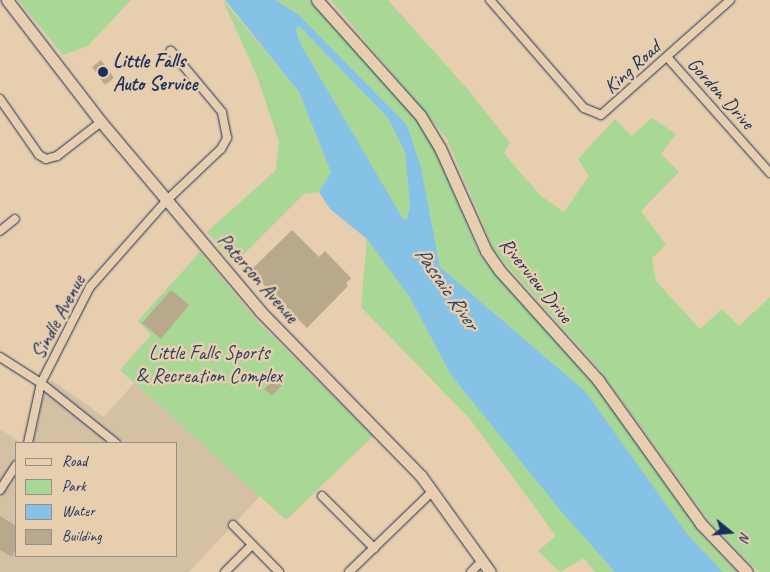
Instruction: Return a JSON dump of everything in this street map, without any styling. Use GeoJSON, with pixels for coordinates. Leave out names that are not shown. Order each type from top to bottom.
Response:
{"type":"FeatureCollection","features":[{"type":"Feature","properties":{"kind":"main road","name":"Paterson Avenue"},"geometry":{"type":"LineString","coordinates":[[7,0],[101,122],[282,335],[433,491],[490,572]]}},
{"type":"Feature","properties":{"kind":"main road","name":"Riverview Drive"},"geometry":{"type":"LineString","coordinates":[[317,0],[420,115],[440,148],[486,251],[500,271],[598,380],[701,524],[747,572]]}},
{"type":"Feature","properties":{"kind":"street","name":"King Road"},"geometry":{"type":"LineString","coordinates":[[490,0],[584,108],[600,115],[730,0]]}},
{"type":"Feature","properties":{"kind":"street","name":"Sindle Avenue"},"geometry":{"type":"LineString","coordinates":[[28,442],[42,383],[90,287],[167,200],[221,149],[226,138],[222,112],[171,51]]}},
{"type":"Feature","properties":{"kind":"street","name":"Gordon Drive"},"geometry":{"type":"LineString","coordinates":[[667,57],[770,173]]}},
{"type":"Feature","properties":{"kind":"street"},"geometry":{"type":"LineString","coordinates":[[0,99],[39,156],[46,159],[57,156],[101,122]]}},
{"type":"Feature","properties":{"kind":"street"},"geometry":{"type":"LineString","coordinates":[[0,230],[15,219]]}},
{"type":"Feature","properties":{"kind":"street"},"geometry":{"type":"LineString","coordinates":[[0,357],[42,383],[115,442]]}},
{"type":"Feature","properties":{"kind":"street"},"geometry":{"type":"LineString","coordinates":[[0,490],[15,468]]}},
{"type":"Feature","properties":{"kind":"street"},"geometry":{"type":"LineString","coordinates":[[349,572],[433,491]]}},
{"type":"Feature","properties":{"kind":"street"},"geometry":{"type":"LineString","coordinates":[[322,496],[374,548]]}},
{"type":"Feature","properties":{"kind":"street"},"geometry":{"type":"LineString","coordinates":[[233,525],[279,572]]}},
{"type":"Feature","properties":{"kind":"street"},"geometry":{"type":"LineString","coordinates":[[225,572],[252,545]]}},
{"type":"Feature","properties":{"kind":"street"},"geometry":{"type":"LineString","coordinates":[[471,572],[482,561]]}},
{"type":"Feature","properties":{"kind":"shaded area"},"geometry":{"type":"Polygon","coordinates":[[[52,380],[104,417],[134,383],[260,496],[189,572],[0,572],[0,429],[20,442],[15,442],[15,557],[178,557],[178,442],[33,442],[44,394],[52,380]]]}},
{"type":"Feature","properties":{"kind":"green space"},"geometry":{"type":"Polygon","coordinates":[[[18,0],[131,0],[88,46],[63,55],[18,0]]]}},
{"type":"Feature","properties":{"kind":"green space"},"geometry":{"type":"Polygon","coordinates":[[[223,0],[299,92],[331,172],[319,192],[304,194],[234,264],[207,232],[276,170],[279,142],[258,79],[223,0]]]}},
{"type":"Feature","properties":{"kind":"green space"},"geometry":{"type":"Polygon","coordinates":[[[275,0],[309,0],[408,107],[430,137],[480,256],[599,391],[702,536],[737,572],[723,572],[688,535],[585,391],[440,267],[421,167],[407,125],[298,14],[275,0]]]}},
{"type":"Feature","properties":{"kind":"green space"},"geometry":{"type":"Polygon","coordinates":[[[331,0],[388,0],[470,92],[510,143],[504,153],[518,170],[541,196],[564,212],[589,176],[578,159],[615,119],[631,136],[652,118],[676,134],[661,154],[679,172],[641,211],[666,245],[652,258],[656,281],[700,329],[722,309],[739,326],[770,297],[770,572],[759,572],[712,525],[601,371],[495,252],[447,139],[331,0]]]}},
{"type":"Feature","properties":{"kind":"green space"},"geometry":{"type":"Polygon","coordinates":[[[299,26],[388,118],[405,152],[410,206],[407,219],[403,220],[300,43],[296,29],[299,26]]]}},
{"type":"Feature","properties":{"kind":"green space"},"geometry":{"type":"Polygon","coordinates":[[[367,239],[409,296],[451,375],[615,572],[595,572],[584,558],[560,572],[538,551],[556,536],[470,419],[361,307],[367,239]]]}},
{"type":"Feature","properties":{"kind":"green space","name":"Little Falls Sports & Recreation Complex"},"geometry":{"type":"Polygon","coordinates":[[[200,252],[259,323],[373,436],[286,520],[120,370],[151,335],[138,321],[200,252]]]}},
{"type":"Feature","properties":{"kind":"water","name":"Passaic River"},"geometry":{"type":"Polygon","coordinates":[[[225,0],[275,0],[298,14],[407,125],[421,167],[440,267],[585,391],[688,535],[723,572],[615,572],[561,511],[451,375],[409,296],[367,239],[330,209],[319,192],[331,172],[299,92],[225,0]],[[299,26],[296,29],[300,43],[403,219],[407,219],[410,206],[405,152],[388,118],[299,26]]]}},
{"type":"Feature","properties":{"kind":"building","name":"Little Falls Auto Service"},"geometry":{"type":"Polygon","coordinates":[[[101,60],[114,78],[105,85],[92,67],[101,60]]]}},
{"type":"Feature","properties":{"kind":"building"},"geometry":{"type":"Polygon","coordinates":[[[292,230],[319,257],[325,251],[351,278],[346,283],[348,286],[307,328],[250,271],[292,230]]]}},
{"type":"Feature","properties":{"kind":"building"},"geometry":{"type":"Polygon","coordinates":[[[171,290],[189,305],[161,339],[142,323],[171,290]]]}},
{"type":"Feature","properties":{"kind":"building"},"geometry":{"type":"Polygon","coordinates":[[[274,378],[282,385],[272,396],[264,389],[274,378]]]}},
{"type":"Feature","properties":{"kind":"building"},"geometry":{"type":"Polygon","coordinates":[[[0,516],[15,525],[15,551],[12,557],[0,550],[0,516]]]}},
{"type":"Feature","properties":{"kind":"place","name":"Little Falls Auto Service"},"geometry":{"type":"Point","coordinates":[103,72]}}]}
